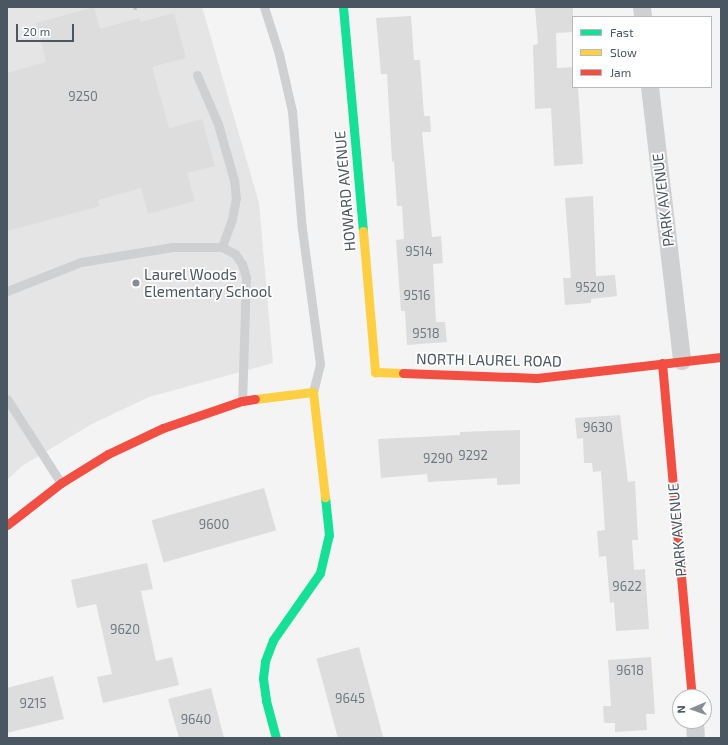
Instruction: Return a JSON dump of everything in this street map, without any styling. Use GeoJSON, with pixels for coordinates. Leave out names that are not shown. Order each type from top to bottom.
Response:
{"type":"FeatureCollection","features":[{"type":"Feature","properties":{"kind":"street","name":"HOWARD AVENUE"},"geometry":{"type":"LineString","coordinates":[[343,7],[375,372]]}},
{"type":"Feature","properties":{"kind":"street","name":"PARK AVENUE"},"geometry":{"type":"LineString","coordinates":[[650,88],[682,361]]}},
{"type":"Feature","properties":{"kind":"street","name":"NORTH LAUREL ROAD"},"geometry":{"type":"LineString","coordinates":[[375,372],[537,378],[721,357]]}},
{"type":"Feature","properties":{"kind":"street","name":"PARK AVENUE"},"geometry":{"type":"LineString","coordinates":[[662,363],[691,689]]}},
{"type":"Feature","properties":{"kind":"street"},"geometry":{"type":"LineString","coordinates":[[7,525],[61,483],[108,454],[163,428],[242,401],[313,392],[326,508],[327,549],[320,574],[284,622],[273,640],[265,661],[263,678],[266,700],[276,738]]}},
{"type":"Feature","properties":{"kind":"lane"},"geometry":{"type":"LineString","coordinates":[[264,7],[279,54],[292,111],[303,237],[320,364],[313,392]]}},
{"type":"Feature","properties":{"kind":"lane"},"geometry":{"type":"LineString","coordinates":[[198,75],[218,124],[234,180],[236,198],[232,219],[222,247]]}},
{"type":"Feature","properties":{"kind":"lane"},"geometry":{"type":"LineString","coordinates":[[7,291],[81,262],[173,247],[222,247],[235,254],[242,264],[246,277],[242,401]]}},
{"type":"Feature","properties":{"kind":"lane"},"geometry":{"type":"LineString","coordinates":[[7,399],[61,483]]}},
{"type":"Feature","properties":{"kind":"path"},"geometry":{"type":"LineString","coordinates":[[135,7],[136,11]]}},
{"type":"Feature","properties":{"kind":"shaded area","name":"Laurel Woods Elementary School"},"geometry":{"type":"Polygon","coordinates":[[[7,7],[202,7],[259,203],[273,363],[149,397],[92,424],[22,466],[7,480],[7,7]]]}},
{"type":"Feature","properties":{"kind":"building"},"geometry":{"type":"Polygon","coordinates":[[[94,7],[100,29],[139,18],[141,22],[174,13],[186,58],[152,67],[169,128],[202,119],[215,166],[187,173],[195,201],[148,214],[141,188],[98,200],[100,206],[7,231],[7,73],[46,62],[36,23],[94,7]]]}},
{"type":"Feature","properties":{"kind":"building"},"geometry":{"type":"Polygon","coordinates":[[[535,7],[573,7],[572,32],[556,33],[557,68],[572,67],[572,88],[578,88],[583,164],[554,166],[551,108],[535,109],[533,45],[538,44],[535,7]]]}},
{"type":"Feature","properties":{"kind":"building"},"geometry":{"type":"Polygon","coordinates":[[[411,16],[414,60],[420,60],[424,116],[430,116],[431,132],[422,132],[432,237],[441,236],[443,263],[433,264],[436,322],[445,322],[447,342],[407,345],[405,311],[401,311],[396,240],[404,239],[402,206],[397,206],[394,161],[392,162],[387,74],[381,74],[376,18],[411,16]]]}},
{"type":"Feature","properties":{"kind":"building"},"geometry":{"type":"Polygon","coordinates":[[[593,196],[596,276],[615,275],[617,296],[591,299],[591,303],[565,305],[563,278],[571,278],[565,198],[593,196]]]}},
{"type":"Feature","properties":{"kind":"building"},"geometry":{"type":"Polygon","coordinates":[[[620,415],[628,482],[635,481],[638,540],[632,540],[634,570],[645,569],[649,629],[616,631],[614,602],[610,603],[606,556],[599,557],[597,531],[605,530],[601,471],[593,472],[592,463],[584,463],[583,438],[577,439],[575,418],[620,415]]]}},
{"type":"Feature","properties":{"kind":"building"},"geometry":{"type":"Polygon","coordinates":[[[520,430],[520,484],[497,485],[497,478],[428,482],[427,474],[381,478],[378,439],[460,435],[460,432],[520,430]]]}},
{"type":"Feature","properties":{"kind":"building"},"geometry":{"type":"Polygon","coordinates":[[[264,488],[276,530],[164,563],[152,520],[264,488]]]}},
{"type":"Feature","properties":{"kind":"building"},"geometry":{"type":"Polygon","coordinates":[[[147,563],[153,589],[141,591],[156,661],[172,657],[179,685],[103,703],[97,677],[112,674],[96,604],[77,608],[71,580],[147,563]]]}},
{"type":"Feature","properties":{"kind":"building"},"geometry":{"type":"Polygon","coordinates":[[[359,647],[383,738],[338,738],[316,658],[359,647]]]}},
{"type":"Feature","properties":{"kind":"building"},"geometry":{"type":"Polygon","coordinates":[[[651,657],[655,714],[646,714],[647,730],[615,732],[615,723],[604,723],[603,706],[611,706],[608,660],[651,657]]]}},
{"type":"Feature","properties":{"kind":"building"},"geometry":{"type":"Polygon","coordinates":[[[53,676],[64,719],[7,733],[7,688],[53,676]]]}},
{"type":"Feature","properties":{"kind":"building"},"geometry":{"type":"Polygon","coordinates":[[[211,688],[224,738],[179,738],[168,699],[211,688]]]}},
{"type":"Feature","properties":{"kind":"traffic: fast"},"geometry":{"type":"LineString","coordinates":[[343,7],[363,231]]}},
{"type":"Feature","properties":{"kind":"traffic: fast"},"geometry":{"type":"LineString","coordinates":[[276,738],[266,700],[263,678],[265,661],[273,640],[320,573],[329,535],[325,497]]}},
{"type":"Feature","properties":{"kind":"traffic: slow"},"geometry":{"type":"LineString","coordinates":[[363,231],[375,372],[403,373]]}},
{"type":"Feature","properties":{"kind":"traffic: slow"},"geometry":{"type":"LineString","coordinates":[[255,399],[313,392],[325,497]]}},
{"type":"Feature","properties":{"kind":"traffic: jam"},"geometry":{"type":"LineString","coordinates":[[403,373],[537,378],[721,357]]}},
{"type":"Feature","properties":{"kind":"traffic: jam"},"geometry":{"type":"LineString","coordinates":[[662,363],[691,689]]}},
{"type":"Feature","properties":{"kind":"traffic: jam"},"geometry":{"type":"LineString","coordinates":[[7,525],[61,483],[108,454],[163,428],[242,401],[255,399]]}},
{"type":"Feature","properties":{"kind":"place","name":"Laurel Woods Elementary School"},"geometry":{"type":"Point","coordinates":[136,283]}}]}
